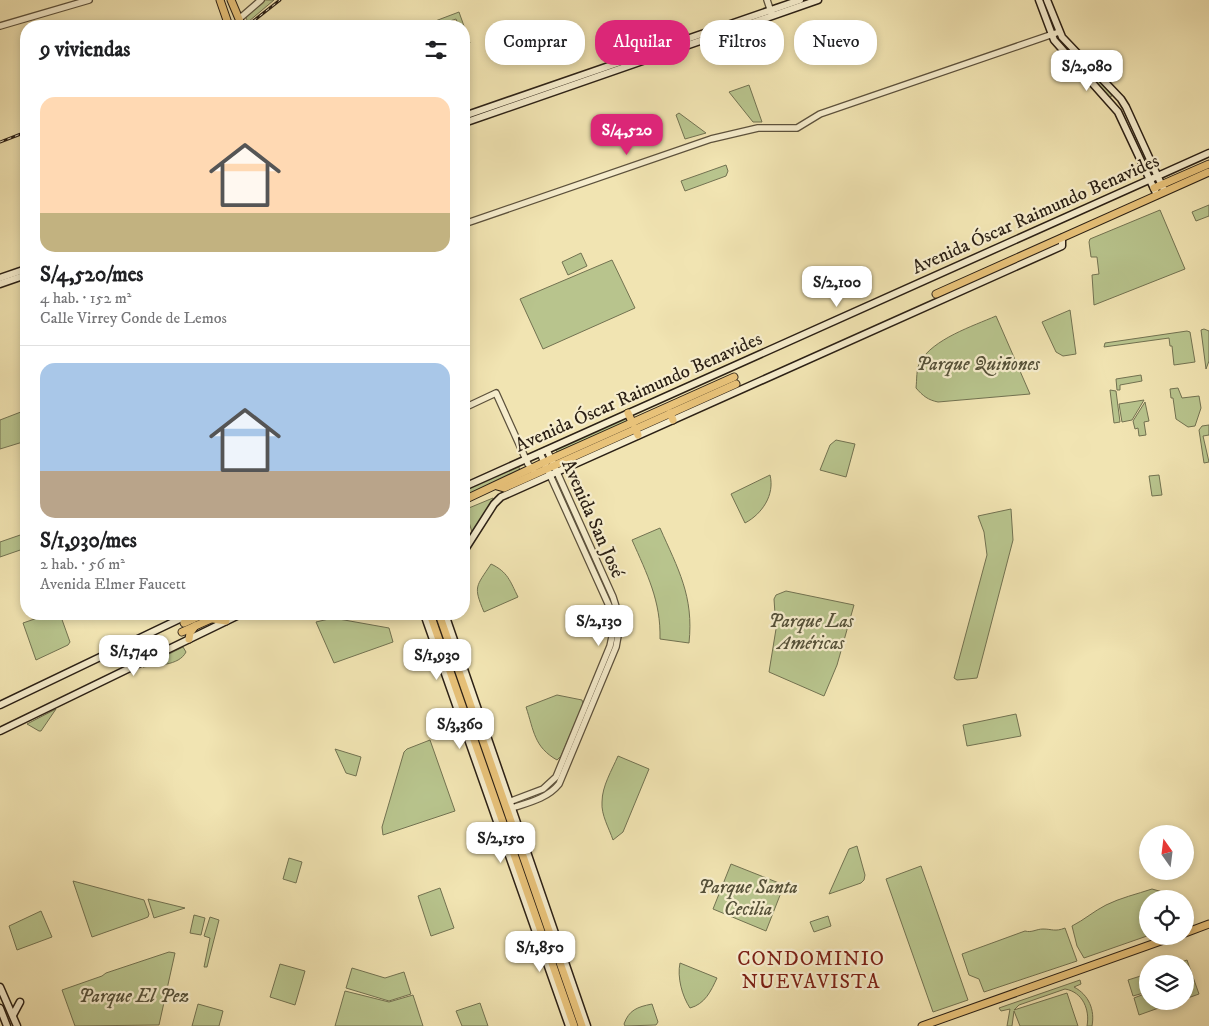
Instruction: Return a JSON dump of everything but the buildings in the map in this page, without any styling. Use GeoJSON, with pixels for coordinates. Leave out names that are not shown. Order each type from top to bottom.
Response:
{"type":"FeatureCollection","features":[{"type":"Feature","properties":{"kind":"main road"},"geometry":{"type":"LineString","coordinates":[[220,0],[228,20]]}},
{"type":"Feature","properties":{"kind":"main road"},"geometry":{"type":"LineString","coordinates":[[231,0],[239,20]]}},
{"type":"Feature","properties":{"kind":"main road"},"geometry":{"type":"LineString","coordinates":[[772,13],[800,0]]}},
{"type":"Feature","properties":{"kind":"main road"},"geometry":{"type":"LineString","coordinates":[[472,117],[772,13],[818,0]]}},
{"type":"Feature","properties":{"kind":"main road"},"geometry":{"type":"LineString","coordinates":[[1038,0],[1051,34],[1068,57],[1118,112],[1150,180],[1159,190]]}},
{"type":"Feature","properties":{"kind":"main road"},"geometry":{"type":"LineString","coordinates":[[1047,0],[1059,32],[1126,107],[1158,176],[1159,190]]}},
{"type":"Feature","properties":{"kind":"main road"},"geometry":{"type":"LineString","coordinates":[[1046,21],[1054,18]]}},
{"type":"Feature","properties":{"kind":"main road"},"geometry":{"type":"LineString","coordinates":[[1068,57],[1074,51]]}},
{"type":"Feature","properties":{"kind":"main road","name":"Avenida Óscar Raimundo Benavides"},"geometry":{"type":"LineString","coordinates":[[470,484],[1209,153]]}},
{"type":"Feature","properties":{"kind":"main road","name":"Avenida Óscar Raimundo Benavides"},"geometry":{"type":"LineString","coordinates":[[470,542],[497,500],[551,467],[635,429],[671,416],[1062,242],[1209,164]]}},
{"type":"Feature","properties":{"kind":"main road","name":"Avenida Óscar Raimundo Benavides"},"geometry":{"type":"LineString","coordinates":[[1159,190],[1209,172]]}},
{"type":"Feature","properties":{"kind":"main road","name":"Avenida Óscar Raimundo Benavides"},"geometry":{"type":"LineString","coordinates":[[936,294],[1062,242]]}},
{"type":"Feature","properties":{"kind":"main road"},"geometry":{"type":"LineString","coordinates":[[0,278],[20,271]]}},
{"type":"Feature","properties":{"kind":"main road"},"geometry":{"type":"LineString","coordinates":[[0,284],[20,277]]}},
{"type":"Feature","properties":{"kind":"main road","name":"Avenida Óscar Raimundo Benavides"},"geometry":{"type":"LineString","coordinates":[[497,486],[504,488],[635,429],[735,380],[671,416]]}},
{"type":"Feature","properties":{"kind":"main road"},"geometry":{"type":"LineString","coordinates":[[628,413],[635,429]]}},
{"type":"Feature","properties":{"kind":"main road","name":"Avenida Óscar Raimundo Benavides"},"geometry":{"type":"LineString","coordinates":[[470,497],[497,486],[530,468],[551,467]]}},
{"type":"Feature","properties":{"kind":"main road"},"geometry":{"type":"LineString","coordinates":[[0,705],[177,620]]}},
{"type":"Feature","properties":{"kind":"main road"},"geometry":{"type":"LineString","coordinates":[[184,623],[191,620]]}},
{"type":"Feature","properties":{"kind":"main road"},"geometry":{"type":"LineString","coordinates":[[182,632],[208,620]]}},
{"type":"Feature","properties":{"kind":"main road"},"geometry":{"type":"LineString","coordinates":[[0,730],[189,639],[219,620]]}},
{"type":"Feature","properties":{"kind":"main road"},"geometry":{"type":"LineString","coordinates":[[426,620],[574,1026]]}},
{"type":"Feature","properties":{"kind":"main road"},"geometry":{"type":"LineString","coordinates":[[432,620],[569,1026]]}},
{"type":"Feature","properties":{"kind":"main road"},"geometry":{"type":"LineString","coordinates":[[440,620],[509,805],[587,1026]]}},
{"type":"Feature","properties":{"kind":"main road"},"geometry":{"type":"LineString","coordinates":[[447,620],[582,1026]]}},
{"type":"Feature","properties":{"kind":"main road"},"geometry":{"type":"LineString","coordinates":[[189,639],[192,629],[198,625]]}},
{"type":"Feature","properties":{"kind":"main road"},"geometry":{"type":"LineString","coordinates":[[464,672],[464,686]]}},
{"type":"Feature","properties":{"kind":"main road"},"geometry":{"type":"LineString","coordinates":[[452,691],[460,701]]}},
{"type":"Feature","properties":{"kind":"main road"},"geometry":{"type":"LineString","coordinates":[[1194,930],[1209,924]]}},
{"type":"Feature","properties":{"kind":"main road"},"geometry":{"type":"LineString","coordinates":[[922,1026],[1150,945]]}},
{"type":"Feature","properties":{"kind":"main road"},"geometry":{"type":"LineString","coordinates":[[0,987],[17,1026]]}},
{"type":"Feature","properties":{"kind":"main road"},"geometry":{"type":"LineString","coordinates":[[12,1012],[20,1002]]}},
{"type":"Feature","properties":{"kind":"main road"},"geometry":{"type":"LineString","coordinates":[[1,1010],[12,1012]]}},
{"type":"Feature","properties":{"kind":"main road"},"geometry":{"type":"LineString","coordinates":[[1,1010],[7,1026]]}},
{"type":"Feature","properties":{"kind":"street"},"geometry":{"type":"LineString","coordinates":[[21,20],[89,0]]}},
{"type":"Feature","properties":{"kind":"street"},"geometry":{"type":"LineString","coordinates":[[243,20],[261,0]]}},
{"type":"Feature","properties":{"kind":"street"},"geometry":{"type":"LineString","coordinates":[[767,0],[772,13]]}},
{"type":"Feature","properties":{"kind":"street"},"geometry":{"type":"LineString","coordinates":[[0,26],[20,20]]}},
{"type":"Feature","properties":{"kind":"street"},"geometry":{"type":"LineString","coordinates":[[470,222],[711,139],[758,128],[791,128],[800,126],[820,114],[1059,32]]}},
{"type":"Feature","properties":{"kind":"street"},"geometry":{"type":"LineString","coordinates":[[470,405],[496,393],[530,468],[534,472],[539,472]]}},
{"type":"Feature","properties":{"kind":"street","name":"Avenida San José"},"geometry":{"type":"LineString","coordinates":[[495,810],[543,789],[556,776],[610,646],[613,632],[610,608],[544,451]]}},
{"type":"Feature","properties":{"kind":"green space"},"geometry":{"type":"Polygon","coordinates":[[[263,0],[274,0],[250,20],[246,18],[248,13],[263,0]]]}},
{"type":"Feature","properties":{"kind":"green space"},"geometry":{"type":"Polygon","coordinates":[[[459,12],[462,20],[456,19],[438,20],[459,12]]]}},
{"type":"Feature","properties":{"kind":"green space"},"geometry":{"type":"Polygon","coordinates":[[[1074,55],[1112,96],[1108,97],[1073,58],[1074,55]]]}},
{"type":"Feature","properties":{"kind":"green space"},"geometry":{"type":"Polygon","coordinates":[[[749,85],[762,122],[753,122],[729,92],[749,85]]]}},
{"type":"Feature","properties":{"kind":"green space"},"geometry":{"type":"Polygon","coordinates":[[[679,113],[706,133],[685,139],[676,115],[679,113]]]}},
{"type":"Feature","properties":{"kind":"green space"},"geometry":{"type":"Polygon","coordinates":[[[726,165],[728,171],[726,176],[685,191],[681,181],[726,165]]]}},
{"type":"Feature","properties":{"kind":"green space"},"geometry":{"type":"Polygon","coordinates":[[[1209,205],[1209,216],[1196,221],[1192,212],[1209,205]]]}},
{"type":"Feature","properties":{"kind":"green space"},"geometry":{"type":"Polygon","coordinates":[[[1160,210],[1185,269],[1094,305],[1092,275],[1099,274],[1097,257],[1091,257],[1090,239],[1160,210]]]}},
{"type":"Feature","properties":{"kind":"green space"},"geometry":{"type":"Polygon","coordinates":[[[581,253],[587,266],[568,275],[562,262],[581,253]]]}},
{"type":"Feature","properties":{"kind":"green space"},"geometry":{"type":"Polygon","coordinates":[[[612,260],[635,308],[543,349],[520,299],[612,260]]]}},
{"type":"Feature","properties":{"kind":"green space"},"geometry":{"type":"Polygon","coordinates":[[[1070,310],[1076,354],[1063,356],[1056,352],[1042,322],[1070,310]]]}},
{"type":"Feature","properties":{"kind":"green space","name":"Parque Quiñones"},"geometry":{"type":"Polygon","coordinates":[[[996,316],[1030,394],[938,402],[928,399],[916,388],[917,371],[920,362],[926,354],[954,334],[996,316]]]}},
{"type":"Feature","properties":{"kind":"green space"},"geometry":{"type":"Polygon","coordinates":[[[1201,330],[1209,331],[1209,361],[1206,369],[1201,330]]]}},
{"type":"Feature","properties":{"kind":"green space"},"geometry":{"type":"Polygon","coordinates":[[[1190,332],[1195,362],[1174,365],[1169,338],[1104,347],[1105,343],[1190,332]]]}},
{"type":"Feature","properties":{"kind":"green space"},"geometry":{"type":"Polygon","coordinates":[[[1141,375],[1142,381],[1120,385],[1120,390],[1117,390],[1116,379],[1141,375]]]}},
{"type":"Feature","properties":{"kind":"green space"},"geometry":{"type":"Polygon","coordinates":[[[1178,388],[1182,398],[1199,396],[1201,408],[1195,426],[1188,427],[1176,419],[1170,389],[1178,388]]]}},
{"type":"Feature","properties":{"kind":"green space"},"geometry":{"type":"Polygon","coordinates":[[[1110,390],[1116,391],[1120,422],[1114,423],[1110,390]]]}},
{"type":"Feature","properties":{"kind":"green space"},"geometry":{"type":"Polygon","coordinates":[[[1144,400],[1132,420],[1122,422],[1119,404],[1144,400]]]}},
{"type":"Feature","properties":{"kind":"green space"},"geometry":{"type":"Polygon","coordinates":[[[1145,402],[1149,421],[1144,422],[1146,435],[1139,436],[1138,428],[1135,429],[1133,421],[1145,402]]]}},
{"type":"Feature","properties":{"kind":"green space"},"geometry":{"type":"Polygon","coordinates":[[[20,412],[20,443],[0,449],[0,420],[20,412]]]}},
{"type":"Feature","properties":{"kind":"green space"},"geometry":{"type":"Polygon","coordinates":[[[627,417],[628,420],[626,422],[557,452],[555,448],[627,417]]]}},
{"type":"Feature","properties":{"kind":"green space"},"geometry":{"type":"Polygon","coordinates":[[[1209,425],[1209,435],[1203,436],[1209,462],[1204,463],[1199,430],[1202,426],[1209,425]]]}},
{"type":"Feature","properties":{"kind":"green space"},"geometry":{"type":"Polygon","coordinates":[[[836,440],[855,444],[846,477],[820,470],[830,445],[836,440]]]}},
{"type":"Feature","properties":{"kind":"green space"},"geometry":{"type":"Polygon","coordinates":[[[518,465],[520,470],[470,495],[470,487],[518,465]]]}},
{"type":"Feature","properties":{"kind":"green space"},"geometry":{"type":"Polygon","coordinates":[[[770,475],[771,490],[766,503],[757,515],[745,523],[731,494],[770,475]]]}},
{"type":"Feature","properties":{"kind":"green space"},"geometry":{"type":"Polygon","coordinates":[[[1159,475],[1162,495],[1152,496],[1149,476],[1159,475]]]}},
{"type":"Feature","properties":{"kind":"green space"},"geometry":{"type":"Polygon","coordinates":[[[493,498],[494,501],[472,532],[470,508],[493,498]]]}},
{"type":"Feature","properties":{"kind":"green space"},"geometry":{"type":"Polygon","coordinates":[[[1011,509],[1013,540],[977,678],[957,680],[954,678],[987,555],[984,532],[978,516],[1011,509]]]}},
{"type":"Feature","properties":{"kind":"green space"},"geometry":{"type":"Polygon","coordinates":[[[576,519],[615,610],[617,634],[610,657],[607,656],[614,626],[572,521],[576,519]]]}},
{"type":"Feature","properties":{"kind":"green space"},"geometry":{"type":"Polygon","coordinates":[[[660,528],[687,597],[690,626],[689,643],[660,639],[656,600],[632,540],[660,528]]]}},
{"type":"Feature","properties":{"kind":"green space"},"geometry":{"type":"Polygon","coordinates":[[[20,535],[20,550],[0,557],[0,542],[20,535]]]}},
{"type":"Feature","properties":{"kind":"green space"},"geometry":{"type":"Polygon","coordinates":[[[491,564],[505,574],[518,597],[484,612],[477,591],[479,582],[491,564]]]}},
{"type":"Feature","properties":{"kind":"green space","name":"Parque Las Américas"},"geometry":{"type":"Polygon","coordinates":[[[786,591],[854,605],[837,665],[824,696],[769,672],[776,629],[774,599],[776,595],[786,591]]]}},
{"type":"Feature","properties":{"kind":"green space"},"geometry":{"type":"Polygon","coordinates":[[[32,620],[62,620],[70,642],[68,645],[36,660],[23,623],[32,620]]]}},
{"type":"Feature","properties":{"kind":"green space"},"geometry":{"type":"Polygon","coordinates":[[[344,620],[389,628],[393,642],[334,663],[316,622],[344,620]]]}},
{"type":"Feature","properties":{"kind":"green space"},"geometry":{"type":"Polygon","coordinates":[[[183,647],[186,652],[178,660],[167,664],[143,667],[183,647]]]}},
{"type":"Feature","properties":{"kind":"green space"},"geometry":{"type":"Polygon","coordinates":[[[557,695],[582,700],[583,704],[561,756],[557,760],[549,755],[539,744],[526,707],[557,695]]]}},
{"type":"Feature","properties":{"kind":"green space"},"geometry":{"type":"Polygon","coordinates":[[[56,709],[41,731],[27,724],[56,709]]]}},
{"type":"Feature","properties":{"kind":"green space"},"geometry":{"type":"Polygon","coordinates":[[[1016,714],[1021,736],[967,746],[963,725],[1016,714]]]}},
{"type":"Feature","properties":{"kind":"green space"},"geometry":{"type":"Polygon","coordinates":[[[430,740],[455,811],[383,835],[382,827],[404,752],[430,740]]]}},
{"type":"Feature","properties":{"kind":"green space"},"geometry":{"type":"Polygon","coordinates":[[[335,749],[361,757],[356,776],[346,773],[335,749]]]}},
{"type":"Feature","properties":{"kind":"green space"},"geometry":{"type":"Polygon","coordinates":[[[618,756],[649,769],[623,832],[613,840],[604,817],[602,796],[605,784],[618,756]]]}},
{"type":"Feature","properties":{"kind":"green space"},"geometry":{"type":"Polygon","coordinates":[[[857,846],[865,875],[864,880],[861,883],[829,894],[849,849],[857,846]]]}},
{"type":"Feature","properties":{"kind":"green space"},"geometry":{"type":"Polygon","coordinates":[[[289,858],[302,862],[296,883],[283,879],[289,858]]]}},
{"type":"Feature","properties":{"kind":"green space","name":"Parque Santa Cecilia"},"geometry":{"type":"Polygon","coordinates":[[[731,864],[784,885],[766,931],[713,909],[731,864]]]}},
{"type":"Feature","properties":{"kind":"green space"},"geometry":{"type":"Polygon","coordinates":[[[921,866],[968,1000],[933,1012],[886,879],[921,866]]]}},
{"type":"Feature","properties":{"kind":"green space"},"geometry":{"type":"Polygon","coordinates":[[[73,881],[144,900],[149,914],[148,917],[92,937],[73,881]]]}},
{"type":"Feature","properties":{"kind":"green space"},"geometry":{"type":"Polygon","coordinates":[[[440,888],[454,928],[431,936],[418,896],[440,888]]]}},
{"type":"Feature","properties":{"kind":"green space"},"geometry":{"type":"Polygon","coordinates":[[[1139,893],[1139,939],[1084,958],[1077,946],[1072,926],[1102,907],[1139,893]]]}},
{"type":"Feature","properties":{"kind":"green space"},"geometry":{"type":"Polygon","coordinates":[[[148,899],[185,908],[154,918],[148,899]]]}},
{"type":"Feature","properties":{"kind":"green space"},"geometry":{"type":"Polygon","coordinates":[[[41,911],[52,937],[17,950],[9,926],[41,911]]]}},
{"type":"Feature","properties":{"kind":"green space"},"geometry":{"type":"Polygon","coordinates":[[[194,915],[205,918],[201,935],[190,933],[194,915]]]}},
{"type":"Feature","properties":{"kind":"green space"},"geometry":{"type":"Polygon","coordinates":[[[828,916],[831,926],[814,932],[810,922],[828,916]]]}},
{"type":"Feature","properties":{"kind":"green space"},"geometry":{"type":"Polygon","coordinates":[[[210,917],[219,920],[207,967],[204,967],[210,938],[204,936],[210,917]]]}},
{"type":"Feature","properties":{"kind":"green space"},"geometry":{"type":"Polygon","coordinates":[[[1065,928],[1077,961],[984,992],[979,979],[969,975],[962,954],[1025,931],[1065,928]]]}},
{"type":"Feature","properties":{"kind":"green space","name":"Parque El Pez"},"geometry":{"type":"Polygon","coordinates":[[[169,952],[175,953],[159,1025],[75,1026],[62,990],[169,952]]]}},
{"type":"Feature","properties":{"kind":"green space"},"geometry":{"type":"Polygon","coordinates":[[[680,963],[717,978],[704,1000],[690,1008],[681,986],[680,963]]]}},
{"type":"Feature","properties":{"kind":"green space"},"geometry":{"type":"Polygon","coordinates":[[[280,964],[305,971],[295,1005],[270,997],[280,964]]]}},
{"type":"Feature","properties":{"kind":"green space"},"geometry":{"type":"Polygon","coordinates":[[[352,968],[385,978],[404,972],[411,994],[389,1001],[346,988],[352,968]]]}},
{"type":"Feature","properties":{"kind":"green space"},"geometry":{"type":"Polygon","coordinates":[[[1139,977],[1139,994],[1133,996],[1128,980],[1139,977]]]}},
{"type":"Feature","properties":{"kind":"green space"},"geometry":{"type":"Polygon","coordinates":[[[1080,980],[1081,984],[1074,987],[1084,994],[1090,1004],[1093,1014],[1092,1026],[1087,1026],[1086,1008],[1081,998],[1065,989],[1019,1005],[1014,1010],[1067,993],[1078,1026],[1020,1026],[1014,1011],[1012,1026],[1007,1026],[1010,1009],[1001,1011],[999,1008],[1080,980]]]}},
{"type":"Feature","properties":{"kind":"green space"},"geometry":{"type":"Polygon","coordinates":[[[1194,980],[1199,994],[1194,996],[1194,980]]]}},
{"type":"Feature","properties":{"kind":"green space"},"geometry":{"type":"Polygon","coordinates":[[[345,991],[389,1002],[413,995],[423,1026],[335,1026],[345,991]]]}},
{"type":"Feature","properties":{"kind":"green space"},"geometry":{"type":"Polygon","coordinates":[[[1139,996],[1139,1010],[1153,1010],[1139,1015],[1134,998],[1139,996]]]}},
{"type":"Feature","properties":{"kind":"green space"},"geometry":{"type":"Polygon","coordinates":[[[480,1003],[488,1026],[462,1026],[456,1011],[480,1003]]]}},
{"type":"Feature","properties":{"kind":"green space"},"geometry":{"type":"Polygon","coordinates":[[[198,1004],[223,1011],[219,1026],[192,1026],[198,1004]]]}},
{"type":"Feature","properties":{"kind":"green space"},"geometry":{"type":"Polygon","coordinates":[[[652,1004],[658,1022],[656,1025],[625,1026],[626,1019],[631,1012],[652,1004]]]}},
{"type":"Feature","properties":{"kind":"railway"},"geometry":{"type":"LineString","coordinates":[[255,20],[280,0]]}},
{"type":"Feature","properties":{"kind":"railway"},"geometry":{"type":"LineString","coordinates":[[0,142],[20,134]]}},
{"type":"Feature","properties":{"kind":"district","name":"CONDOMINIO NUEVAVISTA"},"geometry":{"type":"Point","coordinates":[811,970]}}]}
